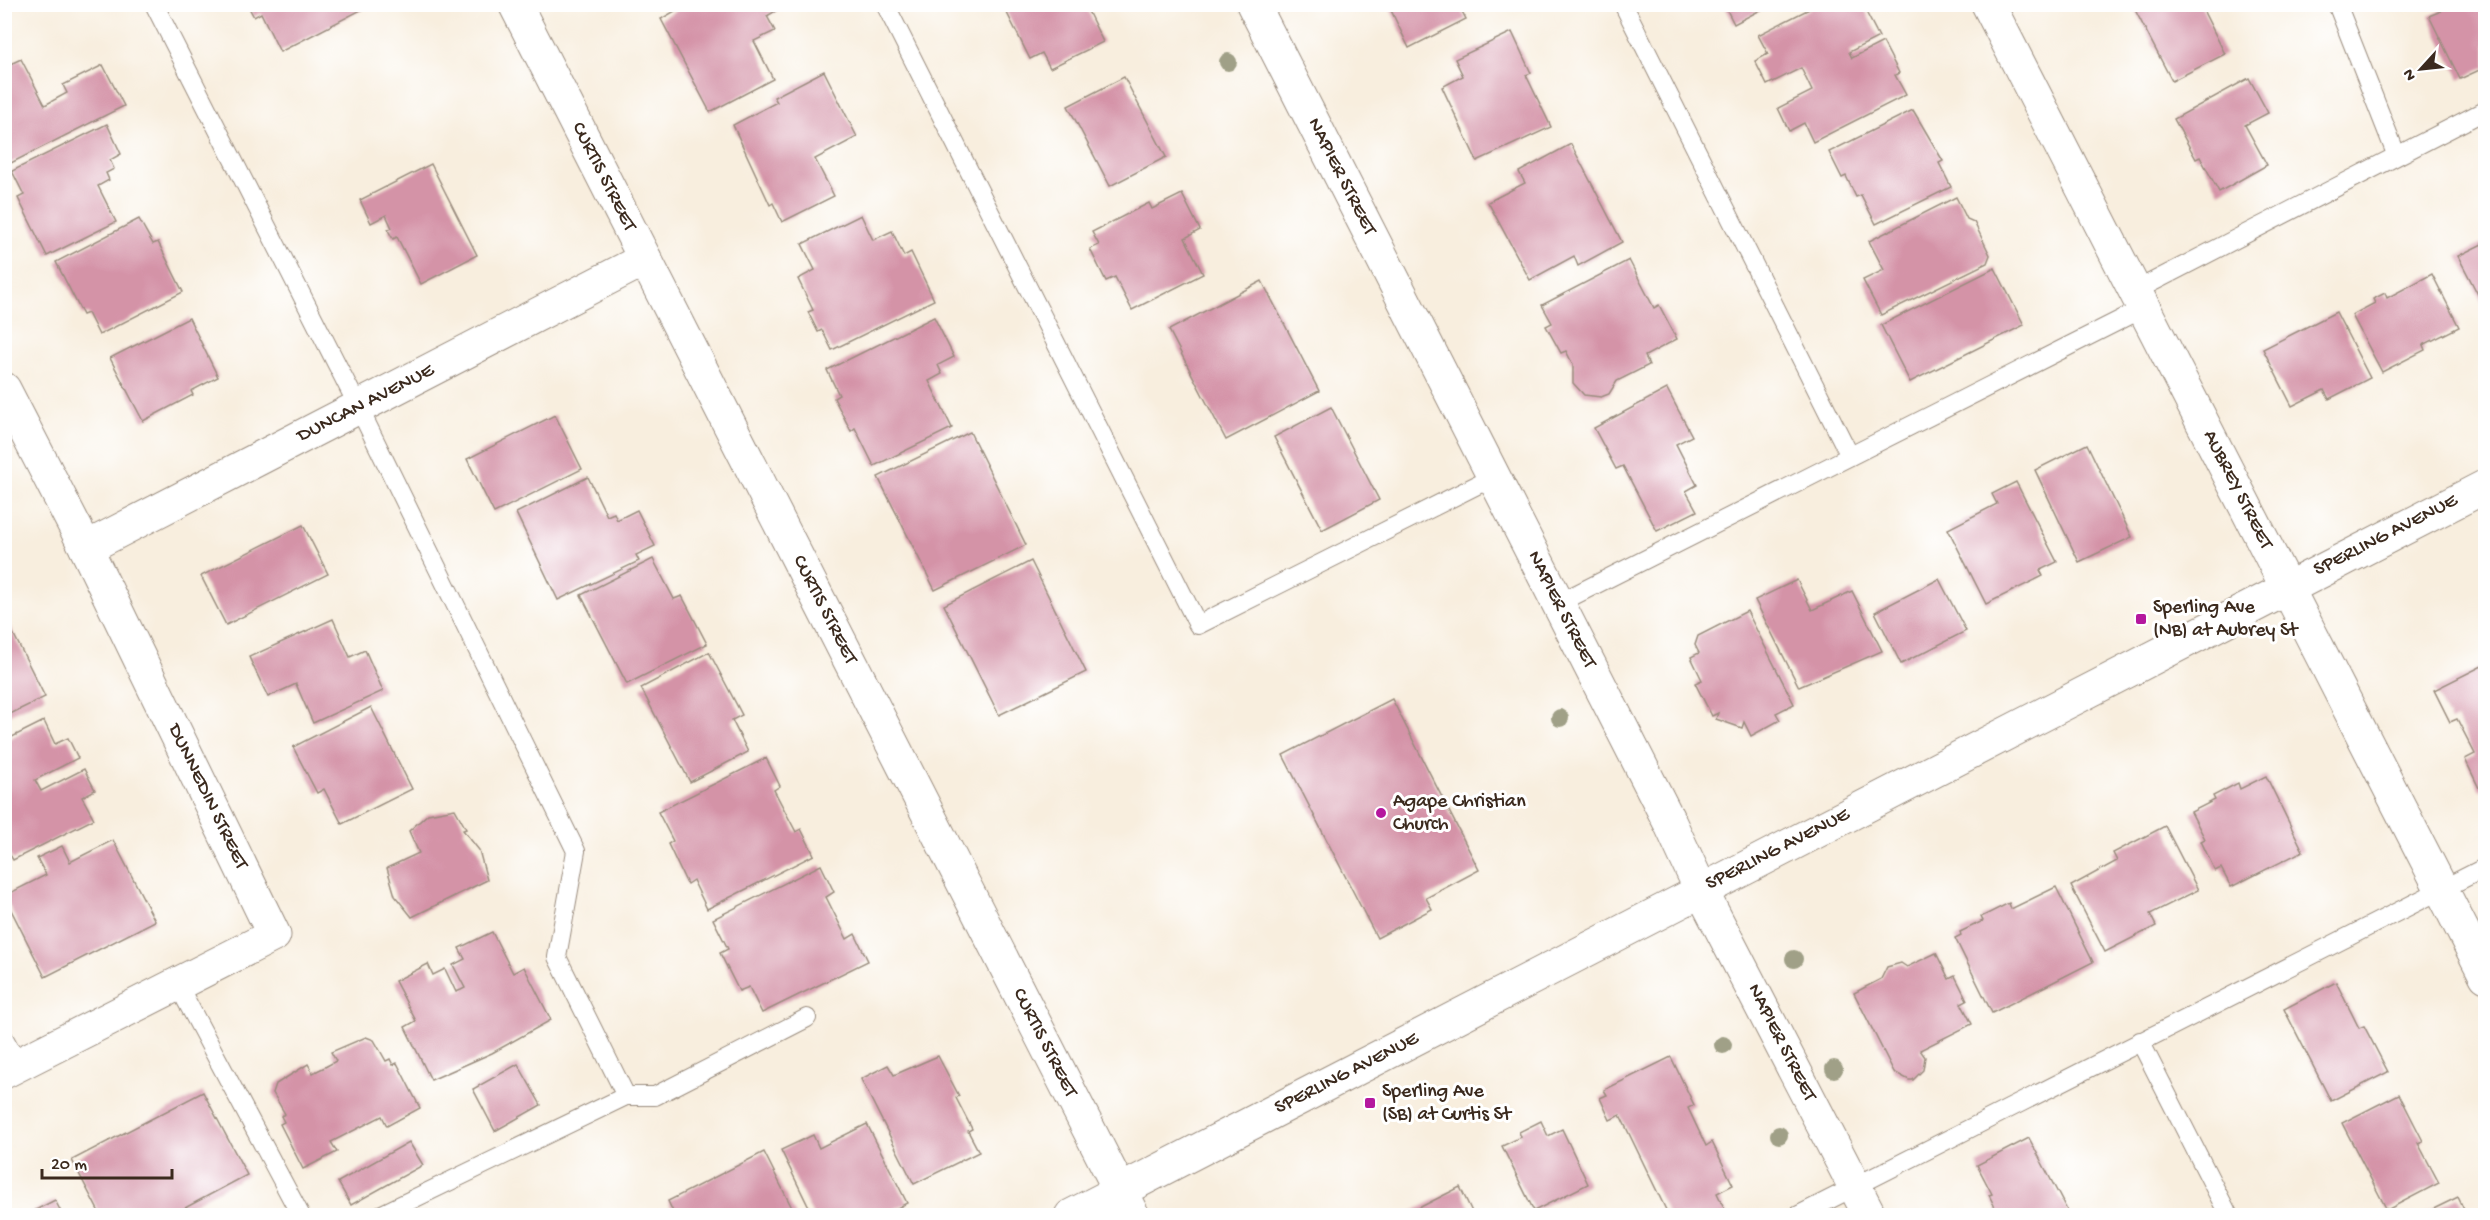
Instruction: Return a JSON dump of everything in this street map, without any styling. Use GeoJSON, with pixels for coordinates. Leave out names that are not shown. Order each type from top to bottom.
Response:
{"type":"FeatureCollection","features":[{"type":"Feature","properties":{"kind":"street","name":"CURTIS STREET"},"geometry":{"type":"LineString","coordinates":[[515,4],[1127,1203]]}},
{"type":"Feature","properties":{"kind":"street","name":"NAPIER STREET"},"geometry":{"type":"LineString","coordinates":[[1252,4],[1670,823],[1701,890],[1870,1215]]}},
{"type":"Feature","properties":{"kind":"street","name":"AUBREY STREET"},"geometry":{"type":"LineString","coordinates":[[1988,4],[2486,976]]}},
{"type":"Feature","properties":{"kind":"street","name":"DUNCAN AVENUE"},"geometry":{"type":"LineString","coordinates":[[86,548],[645,259]]}},
{"type":"Feature","properties":{"kind":"street","name":"DUNNEDIN STREET"},"geometry":{"type":"LineString","coordinates":[[4,389],[86,548],[274,935],[178,985],[9,1058]]}},
{"type":"Feature","properties":{"kind":"street","name":"SPERLING AVENUE"},"geometry":{"type":"LineString","coordinates":[[1071,1215],[1127,1203],[1701,890],[2486,486]]}},
{"type":"Feature","properties":{"kind":"lane"},"geometry":{"type":"LineString","coordinates":[[154,4],[358,408],[576,851],[556,957],[626,1096]]}},
{"type":"Feature","properties":{"kind":"lane"},"geometry":{"type":"LineString","coordinates":[[885,4],[1198,625],[1493,477]]}},
{"type":"Feature","properties":{"kind":"lane"},"geometry":{"type":"LineString","coordinates":[[1623,4],[1850,456]]}},
{"type":"Feature","properties":{"kind":"lane"},"geometry":{"type":"LineString","coordinates":[[2337,4],[2396,154]]}},
{"type":"Feature","properties":{"kind":"lane"},"geometry":{"type":"LineString","coordinates":[[1557,604],[1850,456],[2138,300],[2396,154],[2486,110]]}},
{"type":"Feature","properties":{"kind":"lane"},"geometry":{"type":"LineString","coordinates":[[1797,1215],[2486,867]]}},
{"type":"Feature","properties":{"kind":"lane"},"geometry":{"type":"LineString","coordinates":[[178,985],[301,1215]]}},
{"type":"Feature","properties":{"kind":"lane"},"geometry":{"type":"LineString","coordinates":[[378,1215],[626,1096],[655,1096],[807,1018]]}},
{"type":"Feature","properties":{"kind":"lane"},"geometry":{"type":"LineString","coordinates":[[2140,1041],[2229,1215]]}},
{"type":"Feature","properties":{"kind":"building"},"geometry":{"type":"Polygon","coordinates":[[[247,4],[361,4],[363,9],[280,52],[261,13],[254,17],[247,4]]]}},
{"type":"Feature","properties":{"kind":"building"},"geometry":{"type":"Polygon","coordinates":[[[687,4],[776,4],[779,9],[767,16],[775,31],[754,41],[773,79],[710,112],[661,19],[687,4]]]}},
{"type":"Feature","properties":{"kind":"building"},"geometry":{"type":"Polygon","coordinates":[[[1388,4],[1458,4],[1466,19],[1409,48],[1388,4]]]}},
{"type":"Feature","properties":{"kind":"building"},"geometry":{"type":"Polygon","coordinates":[[[1724,4],[1772,4],[1734,24],[1724,4]]]}},
{"type":"Feature","properties":{"kind":"building"},"geometry":{"type":"Polygon","coordinates":[[[1819,4],[1858,4],[1861,11],[1865,10],[1879,37],[1849,52],[1852,58],[1883,42],[1899,73],[1895,75],[1906,95],[1813,142],[1804,123],[1789,131],[1778,108],[1812,91],[1801,68],[1767,85],[1755,61],[1768,54],[1758,35],[1819,4]]]}},
{"type":"Feature","properties":{"kind":"building"},"geometry":{"type":"Polygon","coordinates":[[[2132,4],[2200,4],[2225,54],[2172,81],[2132,4]]]}},
{"type":"Feature","properties":{"kind":"building"},"geometry":{"type":"Polygon","coordinates":[[[2438,4],[2486,4],[2486,67],[2460,79],[2429,16],[2441,11],[2438,4]]]}},
{"type":"Feature","properties":{"kind":"building"},"geometry":{"type":"Polygon","coordinates":[[[1003,5],[1092,5],[1086,7],[1103,42],[1050,68],[1042,53],[1030,59],[1003,5]]]}},
{"type":"Feature","properties":{"kind":"building"},"geometry":{"type":"Polygon","coordinates":[[[1512,32],[1531,73],[1526,75],[1551,127],[1477,161],[1442,87],[1463,76],[1455,59],[1512,32]]]}},
{"type":"Feature","properties":{"kind":"building"},"geometry":{"type":"Polygon","coordinates":[[[21,59],[45,105],[67,93],[63,85],[103,65],[124,106],[9,164],[4,155],[4,67],[21,59]]]}},
{"type":"Feature","properties":{"kind":"building"},"geometry":{"type":"Polygon","coordinates":[[[824,71],[857,137],[815,159],[834,196],[782,222],[773,203],[770,205],[733,125],[777,102],[774,97],[824,71]]]}},
{"type":"Feature","properties":{"kind":"building"},"geometry":{"type":"Polygon","coordinates":[[[1124,77],[1166,157],[1110,186],[1068,106],[1124,77]]]}},
{"type":"Feature","properties":{"kind":"building"},"geometry":{"type":"Polygon","coordinates":[[[2249,78],[2268,113],[2245,125],[2267,165],[2219,192],[2200,157],[2196,159],[2174,119],[2249,78]]]}},
{"type":"Feature","properties":{"kind":"building"},"geometry":{"type":"Polygon","coordinates":[[[1913,110],[1943,161],[1939,163],[1951,187],[1876,224],[1861,195],[1856,197],[1846,176],[1842,178],[1829,152],[1913,110]]]}},
{"type":"Feature","properties":{"kind":"building"},"geometry":{"type":"Polygon","coordinates":[[[107,124],[121,154],[110,160],[114,169],[106,173],[109,180],[98,186],[116,222],[47,256],[18,198],[24,195],[12,171],[107,124]]]}},
{"type":"Feature","properties":{"kind":"building"},"geometry":{"type":"Polygon","coordinates":[[[1571,144],[1622,242],[1578,266],[1574,256],[1530,280],[1488,202],[1525,183],[1519,172],[1571,144]]]}},
{"type":"Feature","properties":{"kind":"building"},"geometry":{"type":"Polygon","coordinates":[[[431,164],[477,255],[421,284],[397,237],[393,239],[388,230],[392,228],[386,215],[371,223],[360,200],[431,164]]]}},
{"type":"Feature","properties":{"kind":"building"},"geometry":{"type":"Polygon","coordinates":[[[1182,194],[1200,230],[1185,238],[1203,274],[1132,310],[1115,277],[1106,281],[1090,249],[1099,245],[1092,232],[1149,203],[1152,209],[1182,194]]]}},
{"type":"Feature","properties":{"kind":"building"},"geometry":{"type":"Polygon","coordinates":[[[1956,197],[1967,219],[1974,222],[1990,255],[1987,263],[1881,315],[1863,280],[1884,270],[1869,241],[1956,197]]]}},
{"type":"Feature","properties":{"kind":"building"},"geometry":{"type":"Polygon","coordinates":[[[861,215],[873,240],[892,231],[904,256],[911,252],[934,300],[832,350],[822,330],[818,332],[808,312],[813,310],[798,279],[815,270],[802,244],[861,215]]]}},
{"type":"Feature","properties":{"kind":"building"},"geometry":{"type":"Polygon","coordinates":[[[139,219],[153,244],[158,242],[183,292],[99,335],[88,313],[83,315],[56,262],[139,219]]]}},
{"type":"Feature","properties":{"kind":"building"},"geometry":{"type":"Polygon","coordinates":[[[2486,242],[2486,310],[2458,256],[2486,242]]]}},
{"type":"Feature","properties":{"kind":"building"},"geometry":{"type":"Polygon","coordinates":[[[1629,260],[1654,308],[1659,305],[1677,339],[1645,356],[1649,365],[1617,381],[1609,394],[1601,397],[1584,395],[1573,383],[1573,365],[1566,351],[1561,353],[1546,326],[1552,323],[1542,305],[1629,260]]]}},
{"type":"Feature","properties":{"kind":"building"},"geometry":{"type":"Polygon","coordinates":[[[1995,268],[2024,325],[1910,382],[1881,325],[1995,268]]]}},
{"type":"Feature","properties":{"kind":"building"},"geometry":{"type":"Polygon","coordinates":[[[2432,274],[2459,327],[2423,345],[2425,350],[2382,372],[2352,315],[2375,303],[2373,299],[2385,293],[2387,298],[2432,274]]]}},
{"type":"Feature","properties":{"kind":"building"},"geometry":{"type":"Polygon","coordinates":[[[1262,281],[1319,391],[1226,440],[1169,330],[1262,281]]]}},
{"type":"Feature","properties":{"kind":"building"},"geometry":{"type":"Polygon","coordinates":[[[2336,312],[2370,378],[2329,399],[2324,390],[2292,406],[2263,349],[2336,312]]]}},
{"type":"Feature","properties":{"kind":"building"},"geometry":{"type":"Polygon","coordinates":[[[934,317],[954,357],[938,365],[942,374],[929,381],[952,428],[874,466],[855,428],[851,431],[834,398],[839,395],[827,370],[934,317]]]}},
{"type":"Feature","properties":{"kind":"building"},"geometry":{"type":"Polygon","coordinates":[[[189,318],[218,377],[191,391],[193,395],[143,421],[110,358],[189,318]]]}},
{"type":"Feature","properties":{"kind":"building"},"geometry":{"type":"Polygon","coordinates":[[[1667,389],[1692,436],[1676,444],[1697,485],[1686,491],[1697,511],[1657,531],[1623,466],[1616,469],[1594,428],[1667,389]]]}},
{"type":"Feature","properties":{"kind":"building"},"geometry":{"type":"Polygon","coordinates":[[[1331,407],[1379,500],[1322,530],[1274,437],[1331,407]]]}},
{"type":"Feature","properties":{"kind":"building"},"geometry":{"type":"Polygon","coordinates":[[[555,415],[582,469],[494,513],[467,459],[555,415]]]}},
{"type":"Feature","properties":{"kind":"building"},"geometry":{"type":"Polygon","coordinates":[[[970,432],[1026,545],[935,590],[878,477],[970,432]]]}},
{"type":"Feature","properties":{"kind":"building"},"geometry":{"type":"Polygon","coordinates":[[[2087,444],[2132,537],[2079,562],[2035,470],[2087,444]]]}},
{"type":"Feature","properties":{"kind":"building"},"geometry":{"type":"Polygon","coordinates":[[[588,477],[607,516],[614,513],[617,520],[637,510],[655,546],[636,555],[639,561],[558,600],[516,513],[588,477]]]}},
{"type":"Feature","properties":{"kind":"building"},"geometry":{"type":"Polygon","coordinates":[[[2016,482],[2057,562],[2040,570],[2043,576],[1986,604],[1948,529],[1997,504],[1992,494],[2016,482]]]}},
{"type":"Feature","properties":{"kind":"building"},"geometry":{"type":"Polygon","coordinates":[[[303,525],[328,574],[226,625],[201,576],[303,525]]]}},
{"type":"Feature","properties":{"kind":"building"},"geometry":{"type":"Polygon","coordinates":[[[653,559],[674,599],[682,596],[707,644],[627,684],[581,595],[653,559]]]}},
{"type":"Feature","properties":{"kind":"building"},"geometry":{"type":"Polygon","coordinates":[[[1031,561],[1086,672],[999,715],[944,605],[1031,561]]]}},
{"type":"Feature","properties":{"kind":"building"},"geometry":{"type":"Polygon","coordinates":[[[1939,579],[1966,631],[1901,664],[1875,612],[1939,579]]]}},
{"type":"Feature","properties":{"kind":"building"},"geometry":{"type":"Polygon","coordinates":[[[1797,580],[1812,610],[1852,591],[1882,651],[1799,687],[1755,600],[1797,580]]]}},
{"type":"Feature","properties":{"kind":"building"},"geometry":{"type":"Polygon","coordinates":[[[1747,611],[1794,704],[1776,713],[1780,720],[1751,736],[1744,722],[1742,728],[1716,719],[1718,713],[1712,716],[1695,683],[1702,680],[1691,657],[1699,653],[1695,645],[1698,636],[1747,611]]]}},
{"type":"Feature","properties":{"kind":"building"},"geometry":{"type":"Polygon","coordinates":[[[4,615],[45,697],[4,717],[4,615]]]}},
{"type":"Feature","properties":{"kind":"building"},"geometry":{"type":"Polygon","coordinates":[[[333,619],[350,657],[365,650],[383,691],[313,723],[296,684],[268,697],[249,657],[333,619]]]}},
{"type":"Feature","properties":{"kind":"building"},"geometry":{"type":"Polygon","coordinates":[[[709,652],[742,715],[732,720],[748,752],[690,782],[641,688],[709,652]]]}},
{"type":"Feature","properties":{"kind":"building"},"geometry":{"type":"Polygon","coordinates":[[[2486,664],[2486,788],[2480,790],[2465,759],[2475,754],[2457,719],[2450,722],[2434,690],[2486,664]]]}},
{"type":"Feature","properties":{"kind":"building","name":"Agape Christian Church"},"geometry":{"type":"Polygon","coordinates":[[[1392,699],[1479,870],[1426,898],[1432,909],[1377,938],[1283,755],[1392,699]]]}},
{"type":"Feature","properties":{"kind":"building"},"geometry":{"type":"Polygon","coordinates":[[[371,707],[412,789],[342,824],[324,789],[317,793],[293,747],[371,707]]]}},
{"type":"Feature","properties":{"kind":"building"},"geometry":{"type":"Polygon","coordinates":[[[44,721],[55,744],[68,738],[78,758],[35,780],[41,791],[84,769],[95,790],[82,797],[94,819],[13,860],[4,845],[4,741],[44,721]]]}},
{"type":"Feature","properties":{"kind":"building"},"geometry":{"type":"Polygon","coordinates":[[[766,758],[780,786],[774,790],[796,832],[801,829],[814,855],[707,909],[693,880],[687,884],[668,844],[673,841],[658,812],[766,758]]]}},
{"type":"Feature","properties":{"kind":"building"},"geometry":{"type":"Polygon","coordinates":[[[2266,776],[2303,851],[2231,887],[2221,868],[2215,871],[2201,841],[2205,839],[2191,812],[2215,800],[2213,796],[2238,783],[2240,789],[2266,776]]]}},
{"type":"Feature","properties":{"kind":"building"},"geometry":{"type":"Polygon","coordinates":[[[455,809],[466,829],[463,830],[479,850],[487,880],[412,917],[395,896],[387,868],[419,853],[409,831],[428,814],[455,809]]]}},
{"type":"Feature","properties":{"kind":"building"},"geometry":{"type":"Polygon","coordinates":[[[2165,826],[2198,890],[2150,914],[2156,926],[2105,952],[2071,886],[2117,861],[2113,853],[2165,826]]]}},
{"type":"Feature","properties":{"kind":"building"},"geometry":{"type":"Polygon","coordinates":[[[113,840],[155,921],[45,977],[4,896],[46,875],[37,858],[62,846],[70,862],[113,840]]]}},
{"type":"Feature","properties":{"kind":"building"},"geometry":{"type":"Polygon","coordinates":[[[821,865],[834,892],[826,897],[847,939],[855,934],[868,961],[762,1013],[749,987],[739,991],[720,953],[728,949],[713,919],[821,865]]]}},
{"type":"Feature","properties":{"kind":"building"},"geometry":{"type":"Polygon","coordinates":[[[2056,887],[2093,962],[1992,1013],[1955,938],[1961,935],[1960,932],[1983,921],[1981,917],[2009,903],[2011,909],[2056,887]]]}},
{"type":"Feature","properties":{"kind":"building"},"geometry":{"type":"Polygon","coordinates":[[[492,932],[513,973],[524,967],[551,1020],[492,1053],[431,1080],[405,1027],[416,1021],[395,981],[428,964],[433,975],[445,969],[456,992],[465,988],[453,965],[465,959],[459,948],[492,932]]]}},
{"type":"Feature","properties":{"kind":"building"},"geometry":{"type":"Polygon","coordinates":[[[1936,953],[1949,979],[1955,976],[1967,1000],[1961,1003],[1972,1024],[1920,1050],[1925,1057],[1923,1070],[1913,1080],[1909,1080],[1894,1072],[1854,993],[1881,979],[1887,967],[1901,963],[1907,967],[1936,953]]]}},
{"type":"Feature","properties":{"kind":"building"},"geometry":{"type":"Polygon","coordinates":[[[2336,982],[2359,1028],[2364,1026],[2388,1072],[2331,1101],[2284,1009],[2336,982]]]}},
{"type":"Feature","properties":{"kind":"building"},"geometry":{"type":"Polygon","coordinates":[[[366,1037],[374,1040],[386,1061],[390,1059],[393,1065],[397,1063],[420,1108],[387,1126],[382,1116],[331,1142],[337,1152],[303,1169],[280,1124],[284,1122],[281,1116],[285,1114],[273,1093],[276,1084],[308,1064],[313,1073],[325,1067],[336,1061],[331,1052],[366,1037]]]}},
{"type":"Feature","properties":{"kind":"building"},"geometry":{"type":"Polygon","coordinates":[[[938,1056],[959,1096],[956,1098],[972,1129],[968,1131],[979,1152],[914,1184],[861,1079],[888,1065],[894,1075],[938,1056]]]}},
{"type":"Feature","properties":{"kind":"building"},"geometry":{"type":"Polygon","coordinates":[[[1671,1057],[1694,1105],[1688,1108],[1706,1146],[1712,1142],[1733,1185],[1717,1193],[1728,1216],[1669,1216],[1620,1115],[1610,1120],[1600,1098],[1607,1095],[1604,1090],[1671,1057]]]}},
{"type":"Feature","properties":{"kind":"building"},"geometry":{"type":"Polygon","coordinates":[[[518,1064],[541,1105],[495,1131],[473,1089],[518,1064]]]}},
{"type":"Feature","properties":{"kind":"building"},"geometry":{"type":"Polygon","coordinates":[[[203,1092],[247,1175],[170,1216],[101,1216],[72,1160],[203,1092]]]}},
{"type":"Feature","properties":{"kind":"building"},"geometry":{"type":"Polygon","coordinates":[[[2399,1094],[2423,1141],[2418,1143],[2439,1183],[2387,1210],[2342,1123],[2399,1094]]]}},
{"type":"Feature","properties":{"kind":"building"},"geometry":{"type":"Polygon","coordinates":[[[1541,1121],[1548,1136],[1562,1129],[1588,1184],[1534,1211],[1502,1146],[1521,1137],[1519,1132],[1541,1121]]]}},
{"type":"Feature","properties":{"kind":"building"},"geometry":{"type":"Polygon","coordinates":[[[867,1124],[907,1203],[882,1216],[813,1216],[781,1150],[813,1135],[819,1148],[867,1124]]]}},
{"type":"Feature","properties":{"kind":"building"},"geometry":{"type":"Polygon","coordinates":[[[2029,1138],[2070,1216],[1999,1216],[1989,1195],[1992,1194],[1977,1165],[2029,1138]]]}},
{"type":"Feature","properties":{"kind":"building"},"geometry":{"type":"Polygon","coordinates":[[[409,1142],[423,1165],[351,1205],[338,1182],[409,1142]]]}},
{"type":"Feature","properties":{"kind":"building"},"geometry":{"type":"Polygon","coordinates":[[[764,1152],[796,1216],[675,1216],[668,1201],[764,1152]]]}},
{"type":"Feature","properties":{"kind":"building"},"geometry":{"type":"Polygon","coordinates":[[[1460,1187],[1474,1216],[1403,1216],[1460,1187]]]}},
{"type":"Feature","properties":{"kind":"building"},"geometry":{"type":"Polygon","coordinates":[[[2458,1197],[2467,1216],[2419,1216],[2458,1197]]]}},
{"type":"Feature","properties":{"kind":"building"},"geometry":{"type":"Polygon","coordinates":[[[55,1200],[63,1216],[24,1216],[55,1200]]]}},
{"type":"Feature","properties":{"kind":"place","name":"Sperling Ave (NB) at Aubrey St"},"geometry":{"type":"Point","coordinates":[2141,619]}},
{"type":"Feature","properties":{"kind":"place","name":"Agape Christian Church"},"geometry":{"type":"Point","coordinates":[1381,813]}},
{"type":"Feature","properties":{"kind":"place","name":"Sperling Ave (SB) at Curtis St"},"geometry":{"type":"Point","coordinates":[1370,1103]}}]}
